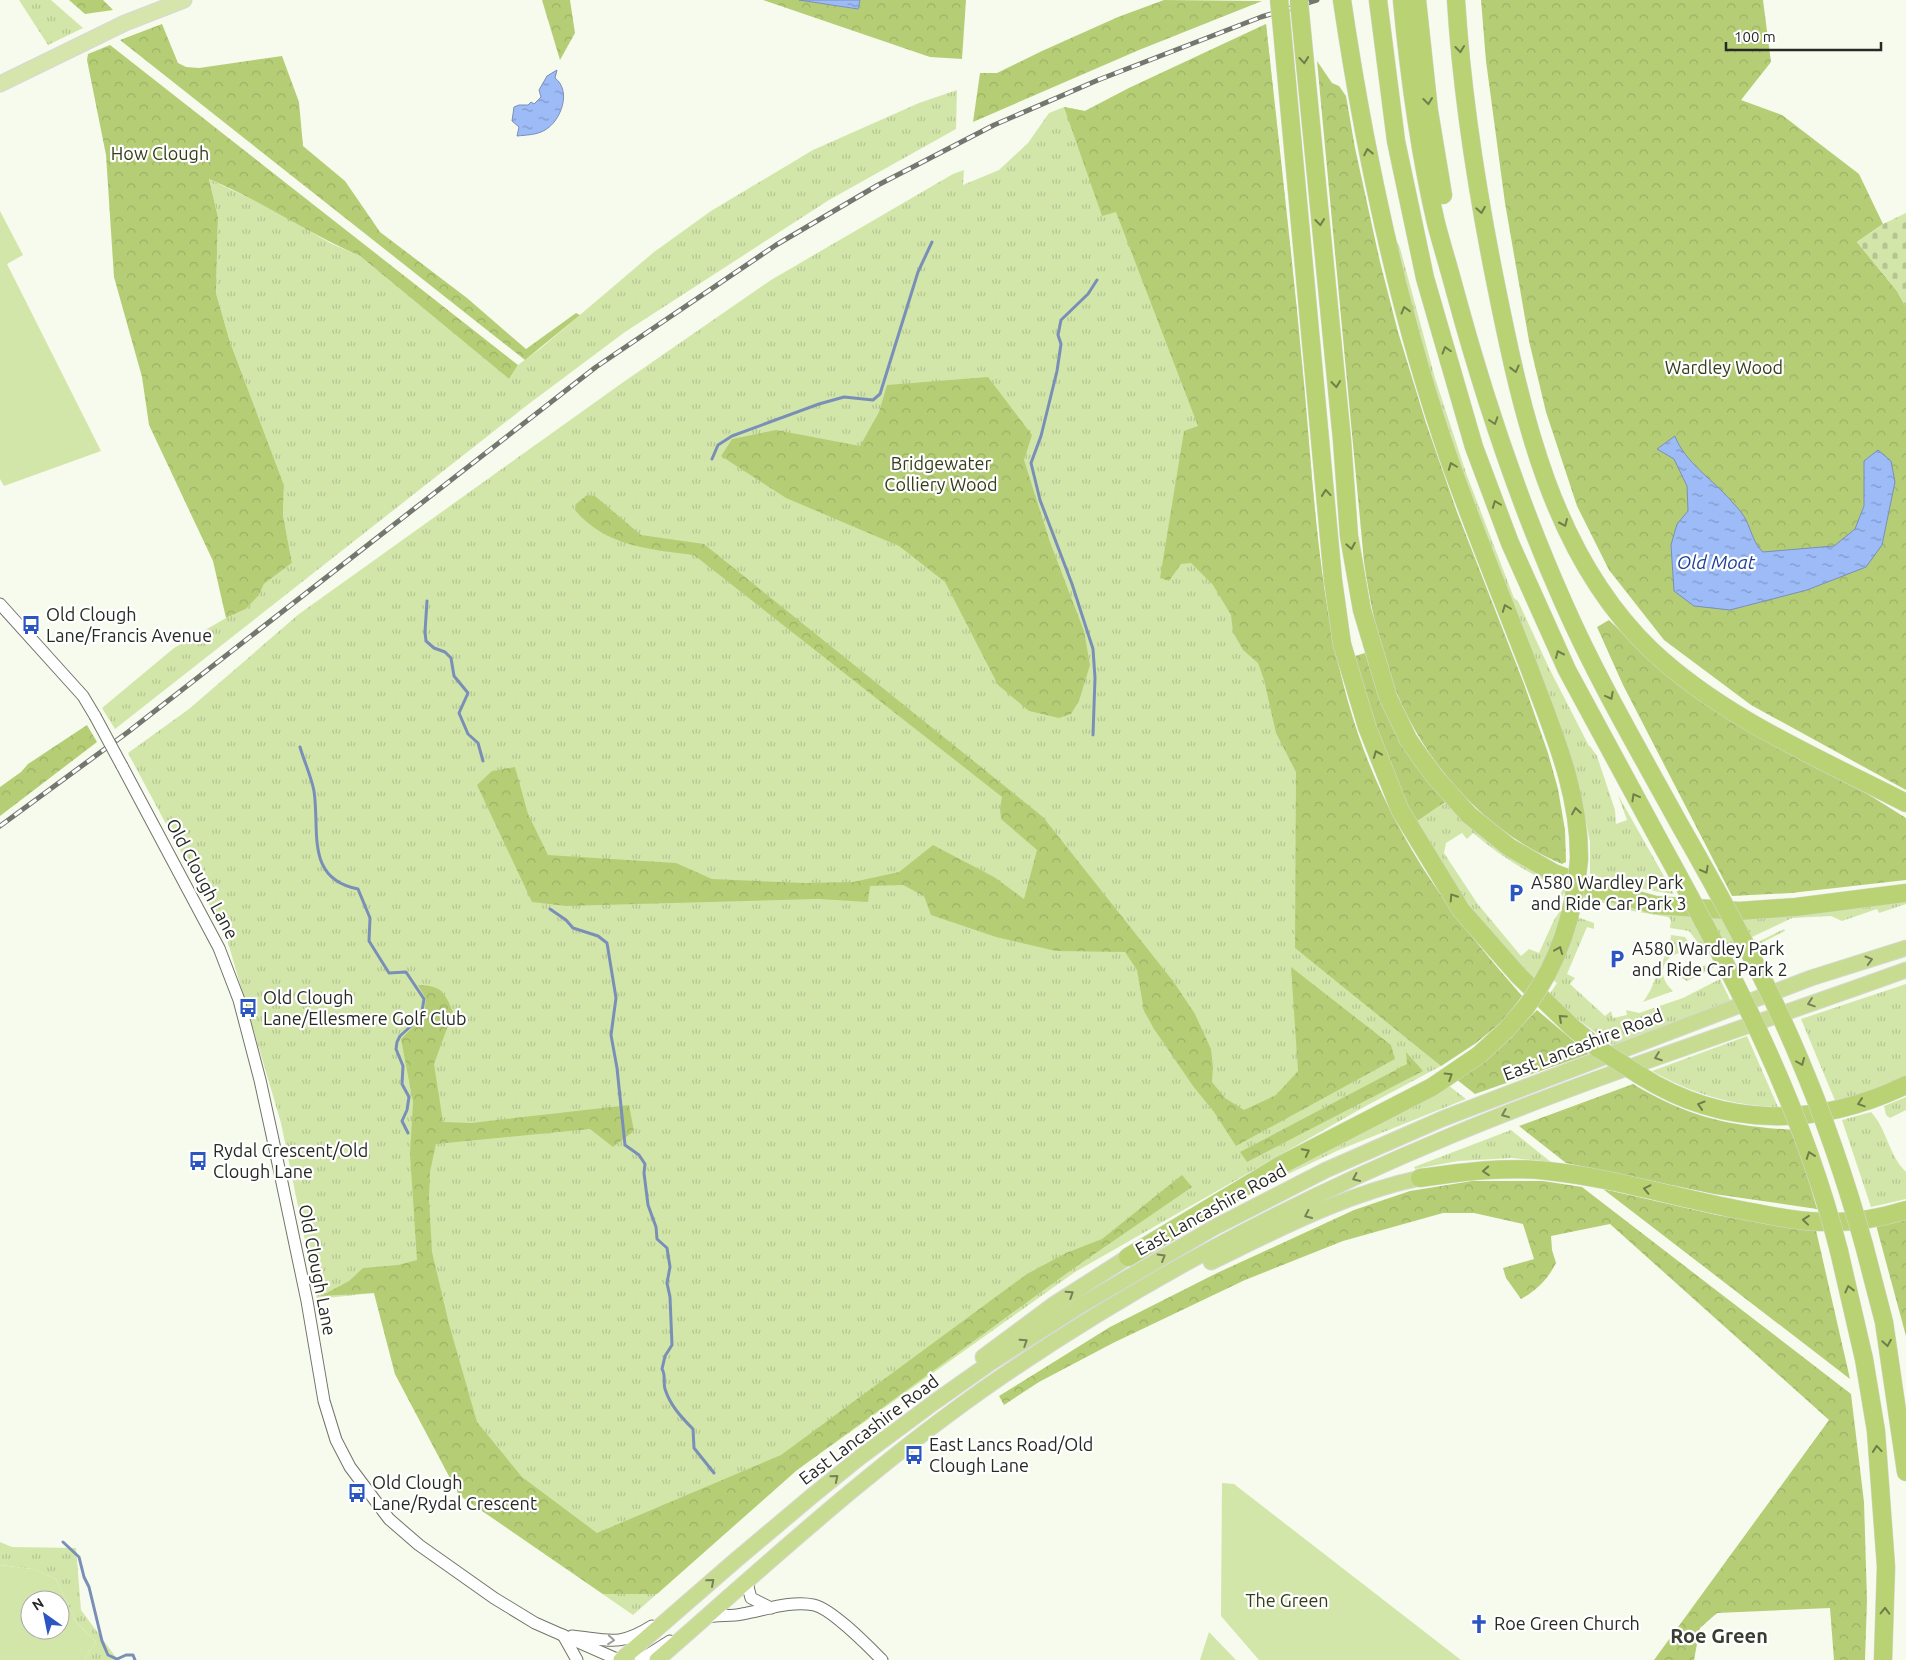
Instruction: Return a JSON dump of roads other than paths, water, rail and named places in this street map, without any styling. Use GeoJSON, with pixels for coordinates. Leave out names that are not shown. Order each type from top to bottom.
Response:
{"type":"FeatureCollection","features":[{"type":"Feature","properties":{"kind":"highway"},"geometry":{"type":"LineString","coordinates":[[1279,0],[1333,580],[1342,644],[1366,727],[1400,810],[1461,910],[1519,976],[1566,1022],[1599,1049],[1671,1093],[1691,1101],[1740,1115],[1782,1117],[1820,1114],[1862,1103],[1906,1085]]}},
{"type":"Feature","properties":{"kind":"highway"},"geometry":{"type":"LineString","coordinates":[[936,1401],[961,1376],[1014,1333],[1128,1257],[1279,1166],[1432,1087],[1479,1055],[1526,1007],[1542,983],[1563,941],[1572,910],[1578,860],[1576,810],[1560,749],[1449,459],[1420,366],[1372,175],[1354,85],[1342,0]]}},
{"type":"Feature","properties":{"kind":"highway"},"geometry":{"type":"LineString","coordinates":[[1378,0],[1396,141],[1422,268],[1474,448],[1510,542],[1567,670],[1711,934],[1771,1056],[1813,1162],[1840,1252],[1864,1359],[1876,1431],[1886,1567],[1883,1660]]}},
{"type":"Feature","properties":{"kind":"highway"},"geometry":{"type":"LineString","coordinates":[[1402,0],[1422,155],[1436,223],[1469,346],[1500,442],[1526,513],[1564,605],[1603,684],[1742,939],[1799,1056],[1841,1167],[1884,1322],[1906,1472]]}},
{"type":"Feature","properties":{"kind":"highway"},"geometry":{"type":"LineString","coordinates":[[1417,0],[1429,111],[1450,234],[1455,291]]}},
{"type":"Feature","properties":{"kind":"highway"},"geometry":{"type":"LineString","coordinates":[[1456,0],[1472,156],[1504,324],[1522,400],[1537,451],[1561,517],[1586,568],[1616,612],[1634,633],[1673,669],[1695,686],[1759,726],[1906,803]]}},
{"type":"Feature","properties":{"kind":"highway"},"geometry":{"type":"LineString","coordinates":[[1300,6],[1342,440],[1349,536],[1362,610],[1388,697],[1408,739],[1436,778],[1469,816],[1509,847],[1554,873],[1593,888],[1655,904],[1739,911],[1796,907],[1906,893]]}},
{"type":"Feature","properties":{"kind":"highway","name":"East Lancashire Road"},"geometry":{"type":"LineString","coordinates":[[620,1660],[859,1458],[936,1401],[998,1358],[1118,1283],[1215,1226],[1326,1170],[1442,1119],[1817,976],[1906,948]]}},
{"type":"Feature","properties":{"kind":"highway","name":"East Lancashire Road"},"geometry":{"type":"LineString","coordinates":[[657,1660],[824,1513],[919,1435],[1001,1377],[1110,1308],[1187,1264],[1277,1216],[1449,1136],[1573,1088],[1906,970]]}},
{"type":"Feature","properties":{"kind":"highway"},"geometry":{"type":"LineString","coordinates":[[1110,1308],[1327,1207],[1386,1186],[1420,1178],[1500,1170],[1547,1171],[1616,1182],[1701,1202],[1771,1216],[1808,1221],[1866,1220],[1906,1210]]}},
{"type":"Feature","properties":{"kind":"main road"},"geometry":{"type":"LineString","coordinates":[[0,84],[121,25],[184,0]]}},
{"type":"Feature","properties":{"kind":"street","name":"Old Clough Lane"},"geometry":{"type":"LineString","coordinates":[[0,604],[78,689],[95,716],[219,948],[239,1000],[260,1080],[307,1301],[324,1401],[336,1440],[350,1467],[366,1490],[398,1528],[494,1598],[536,1623],[620,1660]]}},
{"type":"Feature","properties":{"kind":"street"},"geometry":{"type":"LineString","coordinates":[[750,1578],[748,1593],[751,1598],[770,1608]]}},
{"type":"Feature","properties":{"kind":"street"},"geometry":{"type":"LineString","coordinates":[[640,1660],[706,1617],[740,1615],[792,1604],[813,1604],[822,1607],[836,1618],[882,1660]]}},
{"type":"Feature","properties":{"kind":"street","name":"Old Clough Lane"},"geometry":{"type":"LineString","coordinates":[[563,1634],[620,1641],[642,1632],[683,1606]]}},
{"type":"Feature","properties":{"kind":"street"},"geometry":{"type":"LineString","coordinates":[[563,1634],[577,1660]]}},
{"type":"Feature","properties":{"kind":"water"},"geometry":{"type":"Polygon","coordinates":[[[799,0],[860,0],[858,9],[799,0]]]}},
{"type":"Feature","properties":{"kind":"water"},"geometry":{"type":"Polygon","coordinates":[[[557,70],[555,78],[563,90],[564,98],[556,120],[542,132],[517,136],[519,127],[512,121],[514,107],[528,105],[531,102],[534,104],[541,97],[539,90],[547,76],[557,70]]]}},
{"type":"Feature","properties":{"kind":"water","name":"Old Moat"},"geometry":{"type":"Polygon","coordinates":[[[1675,436],[1685,454],[1741,512],[1746,519],[1755,542],[1763,552],[1834,546],[1855,529],[1864,506],[1864,461],[1878,450],[1891,461],[1895,482],[1882,545],[1866,567],[1807,590],[1730,610],[1694,606],[1674,591],[1671,545],[1677,524],[1688,511],[1687,486],[1674,459],[1657,449],[1675,436]]]}},
{"type":"Feature","properties":{"kind":"waterway"},"geometry":{"type":"LineString","coordinates":[[712,459],[718,445],[732,436],[819,404],[844,397],[873,400],[880,394],[918,272],[932,242]]}},
{"type":"Feature","properties":{"kind":"waterway"},"geometry":{"type":"LineString","coordinates":[[1093,735],[1095,678],[1093,649],[1072,584],[1040,500],[1031,463],[1041,436],[1057,371],[1061,344],[1058,335],[1061,320],[1088,294],[1097,280]]}},
{"type":"Feature","properties":{"kind":"waterway"},"geometry":{"type":"LineString","coordinates":[[427,601],[426,641],[434,648],[445,652],[451,658],[454,676],[468,693],[459,713],[468,734],[478,743],[483,761]]}},
{"type":"Feature","properties":{"kind":"waterway"},"geometry":{"type":"LineString","coordinates":[[300,747],[314,791],[318,851],[322,864],[330,875],[341,884],[358,889],[370,918],[369,941],[389,973],[406,972],[424,999],[421,1017],[400,1036],[396,1049],[403,1066],[402,1084],[409,1097],[407,1110],[402,1121],[408,1133]]}},
{"type":"Feature","properties":{"kind":"waterway"},"geometry":{"type":"LineString","coordinates":[[550,909],[566,920],[573,928],[598,936],[607,943],[616,998],[611,1035],[617,1068],[625,1145],[639,1155],[645,1164],[644,1173],[648,1205],[656,1227],[657,1239],[667,1248],[670,1267],[667,1283],[670,1297],[672,1345],[665,1356],[662,1369],[664,1386],[673,1406],[693,1429],[694,1448],[714,1473]]}},
{"type":"Feature","properties":{"kind":"waterway"},"geometry":{"type":"LineString","coordinates":[[63,1542],[79,1557],[84,1577],[89,1587],[102,1641],[108,1655],[117,1659],[126,1655],[133,1655],[135,1660]]}},
{"type":"Feature","properties":{"kind":"railway"},"geometry":{"type":"LineString","coordinates":[[0,826],[128,732],[596,367],[776,245],[878,185],[994,125],[1098,80],[1261,17],[1317,0]]}},
{"type":"Feature","properties":{"kind":"place","name":"Old Clough Lane/Francis Avenue"},"geometry":{"type":"Point","coordinates":[31,625]}},
{"type":"Feature","properties":{"kind":"place","name":"A580 Wardley Park and Ride Car Park 3"},"geometry":{"type":"Point","coordinates":[1516,893]}},
{"type":"Feature","properties":{"kind":"place","name":"A580 Wardley Park and Ride Car Park 2"},"geometry":{"type":"Point","coordinates":[1617,959]}},
{"type":"Feature","properties":{"kind":"place","name":"Old Clough Lane/Ellesmere Golf Club"},"geometry":{"type":"Point","coordinates":[248,1008]}},
{"type":"Feature","properties":{"kind":"place","name":"Rydal Crescent/Old Clough Lane"},"geometry":{"type":"Point","coordinates":[198,1161]}},
{"type":"Feature","properties":{"kind":"place","name":"East Lancs Road/Old Clough Lane"},"geometry":{"type":"Point","coordinates":[914,1455]}},
{"type":"Feature","properties":{"kind":"place","name":"Old Clough Lane/Rydal Crescent"},"geometry":{"type":"Point","coordinates":[357,1493]}},
{"type":"Feature","properties":{"kind":"place","name":"Roe Green Church"},"geometry":{"type":"Point","coordinates":[1479,1624]}},
{"type":"Feature","properties":{"kind":"district","name":"Roe Green"},"geometry":{"type":"Point","coordinates":[1719,1636]}},
{"type":"Feature","properties":{"kind":"park label","name":"How Clough"},"geometry":{"type":"Point","coordinates":[160,154]}},
{"type":"Feature","properties":{"kind":"park label","name":"Wardley Wood"},"geometry":{"type":"Point","coordinates":[1724,368]}},
{"type":"Feature","properties":{"kind":"park label","name":"Bridgewater Colliery Wood"},"geometry":{"type":"Point","coordinates":[941,474]}},
{"type":"Feature","properties":{"kind":"park label","name":"The Green"},"geometry":{"type":"Point","coordinates":[1287,1601]}}]}
